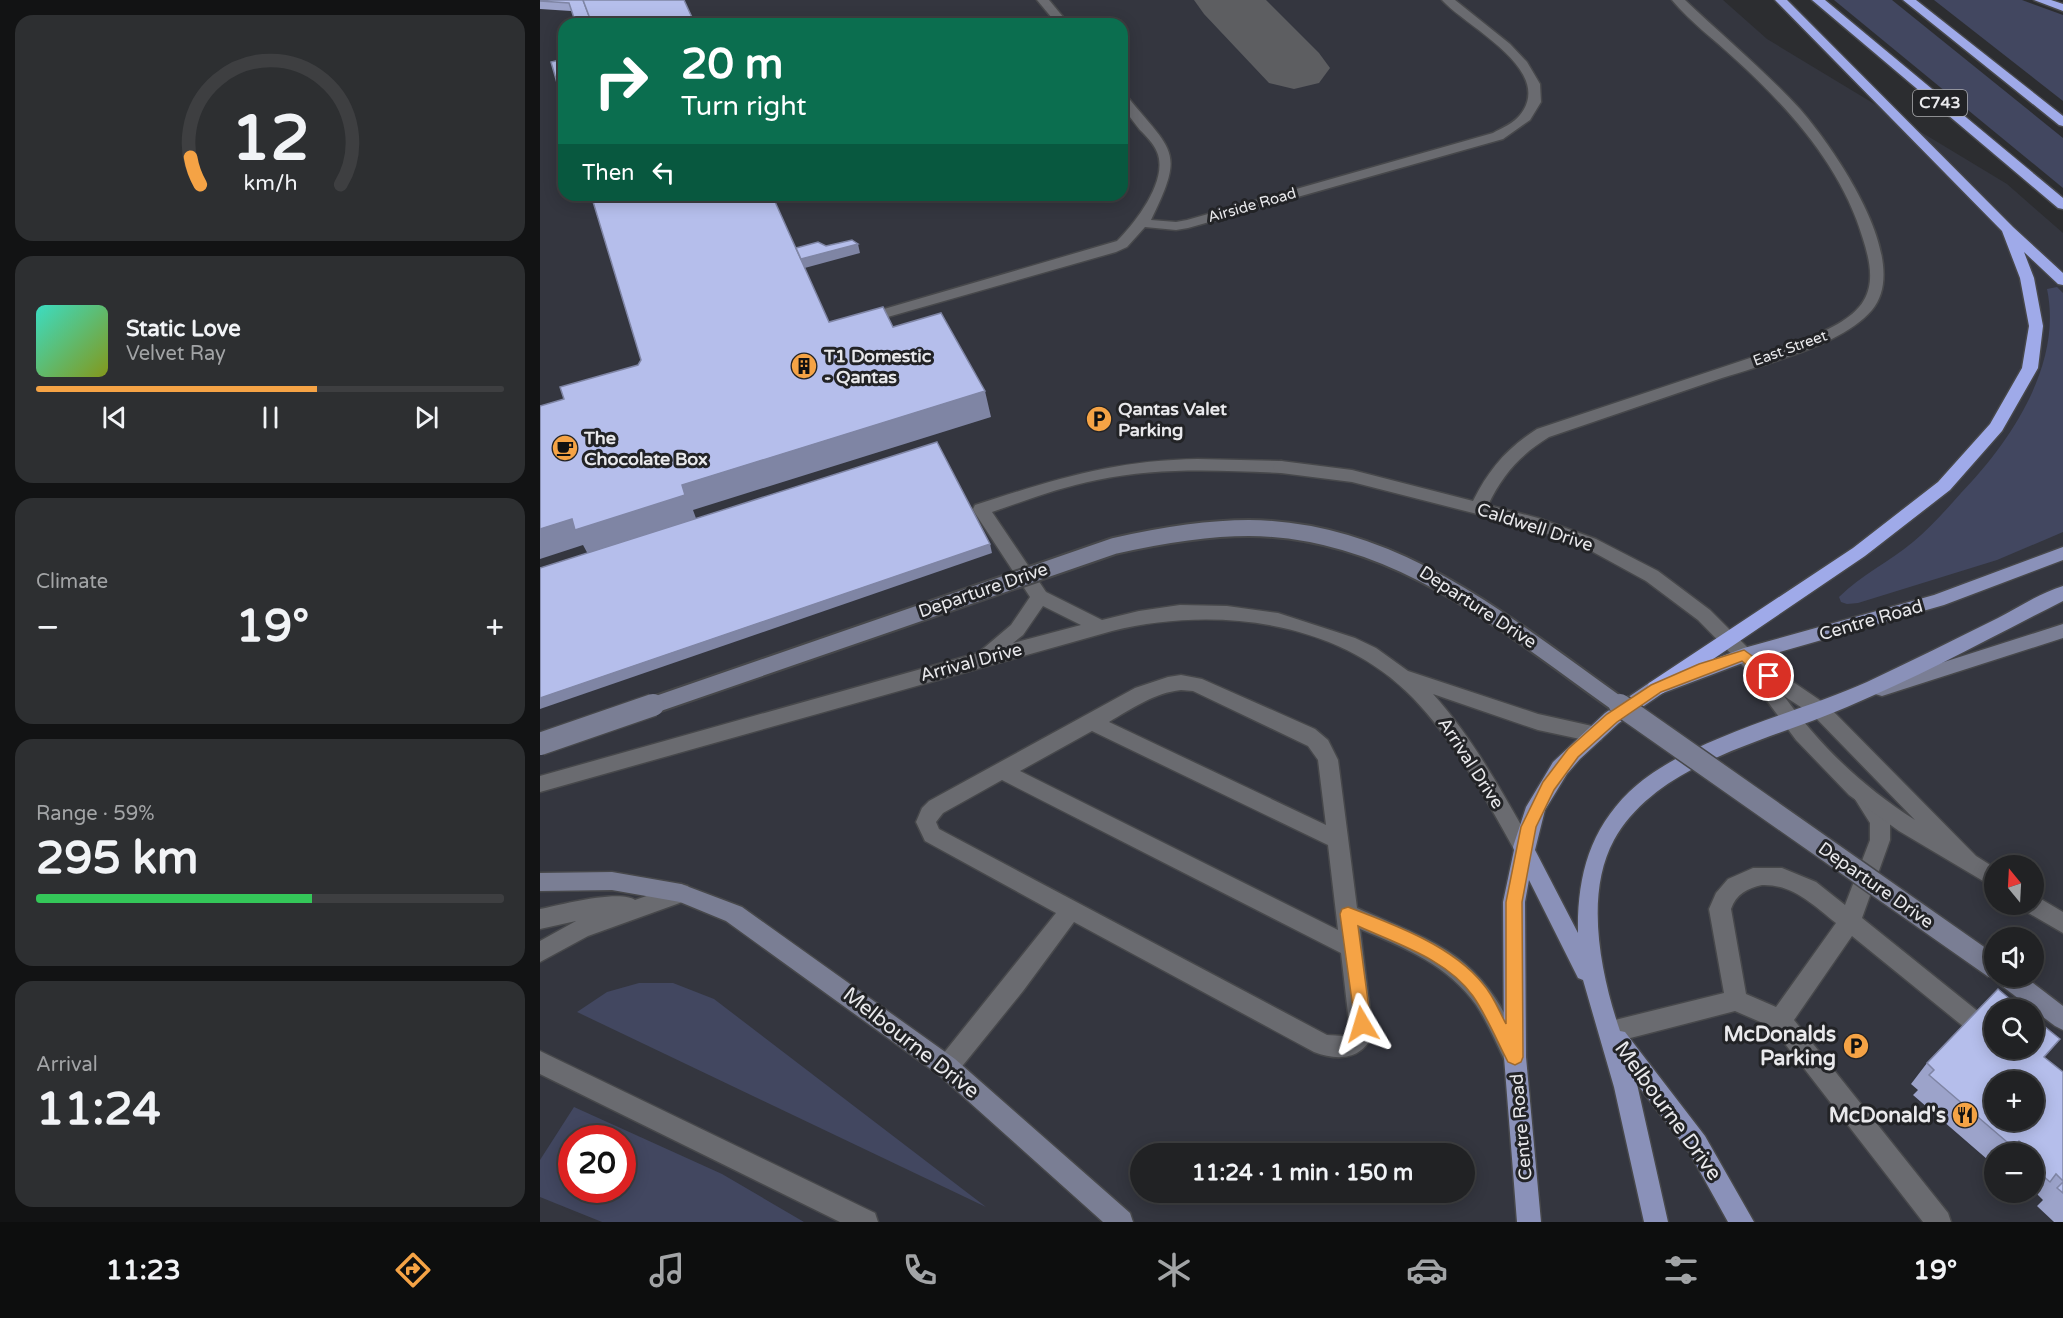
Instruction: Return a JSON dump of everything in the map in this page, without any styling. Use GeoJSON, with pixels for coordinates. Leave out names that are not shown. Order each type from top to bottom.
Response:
{"type":"FeatureCollection","features":[{"type":"Feature","properties":{"kind":"highway"},"geometry":{"type":"LineString","coordinates":[[1781,0],[2008,230],[2063,281]]}},
{"type":"Feature","properties":{"kind":"highway","name":"C743"},"geometry":{"type":"LineString","coordinates":[[1818,0],[2063,205]]}},
{"type":"Feature","properties":{"kind":"highway"},"geometry":{"type":"LineString","coordinates":[[1909,0],[2063,122]]}},
{"type":"Feature","properties":{"kind":"highway"},"geometry":{"type":"LineString","coordinates":[[2040,0],[2063,8]]}},
{"type":"Feature","properties":{"kind":"highway"},"geometry":{"type":"LineString","coordinates":[[1656,688],[1859,552],[1944,486],[1996,427],[2030,368],[2036,326],[2027,278],[2008,230]]}},
{"type":"Feature","properties":{"kind":"main road","name":"Centre Road"},"geometry":{"type":"LineString","coordinates":[[1529,1211],[1515,1057],[1514,902],[1523,847],[1536,807],[1548,786],[1573,753],[1612,718],[1656,688],[1704,668],[1748,660],[1938,600],[2063,553]]}},
{"type":"Feature","properties":{"kind":"main road"},"geometry":{"type":"LineString","coordinates":[[1656,1222],[1611,1032],[1594,989],[1589,932],[1591,879],[1603,838],[1636,796],[1657,778],[1687,762],[1844,700],[2063,593]]}},
{"type":"Feature","properties":{"kind":"main road","name":"Arrival Drive"},"geometry":{"type":"LineString","coordinates":[[1523,847],[1576,948],[1594,989]]}},
{"type":"Feature","properties":{"kind":"main road","name":"Melbourne Drive"},"geometry":{"type":"LineString","coordinates":[[1611,1032],[1697,1144],[1742,1222]]}},
{"type":"Feature","properties":{"kind":"main road"},"geometry":{"type":"LineString","coordinates":[[1515,1222],[1529,1211]]}},
{"type":"Feature","properties":{"kind":"street"},"geometry":{"type":"LineString","coordinates":[[1043,0],[1057,18]]}},
{"type":"Feature","properties":{"kind":"street","name":"Airside Road"},"geometry":{"type":"LineString","coordinates":[[1142,223],[1188,224],[1498,136],[1512,130],[1533,109],[1537,97],[1531,76],[1518,58],[1448,0]]}},
{"type":"Feature","properties":{"kind":"street","name":"East Street"},"geometry":{"type":"LineString","coordinates":[[1478,507],[1503,462],[1519,447],[1543,433],[1809,343],[1837,330],[1857,317],[1872,300],[1878,283],[1877,263],[1871,237],[1827,154],[1795,112],[1678,0]]}},
{"type":"Feature","properties":{"kind":"street"},"geometry":{"type":"LineString","coordinates":[[850,323],[1122,244],[1142,223],[1165,173],[1166,158],[1163,150],[1128,106]]}},
{"type":"Feature","properties":{"kind":"street","name":"Caldwell Drive"},"geometry":{"type":"LineString","coordinates":[[1040,597],[981,509],[1038,490],[1115,470],[1205,464],[1281,466],[1352,476],[1478,507],[1564,533],[1627,562],[1676,593],[1748,660],[1790,721],[1857,790],[1897,818],[1984,871]]}},
{"type":"Feature","properties":{"kind":"street","name":"Departure Drive"},"geometry":{"type":"LineString","coordinates":[[540,744],[1114,546],[1176,531],[1206,528],[1264,528],[1313,533],[1392,555],[1459,592],[1984,961]]}},
{"type":"Feature","properties":{"kind":"street"},"geometry":{"type":"LineString","coordinates":[[980,658],[1017,630],[1040,597],[1100,627]]}},
{"type":"Feature","properties":{"kind":"street","name":"Arrival Drive"},"geometry":{"type":"LineString","coordinates":[[540,784],[980,658],[1100,627],[1181,612],[1220,612],[1295,624],[1324,633],[1368,653],[1400,675],[1437,710],[1451,728],[1477,765],[1523,847]]}},
{"type":"Feature","properties":{"kind":"street"},"geometry":{"type":"LineString","coordinates":[[1844,700],[2063,631]]}},
{"type":"Feature","properties":{"kind":"street","name":"Caldwell Drive"},"geometry":{"type":"LineString","coordinates":[[1748,660],[1820,710],[1968,860]]}},
{"type":"Feature","properties":{"kind":"street","name":"Arrival Drive"},"geometry":{"type":"LineString","coordinates":[[1400,675],[1538,722],[1594,734]]}},
{"type":"Feature","properties":{"kind":"street"},"geometry":{"type":"LineString","coordinates":[[1181,681],[1195,684],[1317,741],[1328,760],[1362,1034],[1352,1046],[1331,1048],[936,838],[928,830],[926,822],[929,814],[936,807],[1092,722],[1156,687],[1169,682],[1181,681]]}},
{"type":"Feature","properties":{"kind":"street"},"geometry":{"type":"LineString","coordinates":[[1092,722],[1338,840]]}},
{"type":"Feature","properties":{"kind":"street"},"geometry":{"type":"LineString","coordinates":[[1002,771],[1352,948]]}},
{"type":"Feature","properties":{"kind":"street"},"geometry":{"type":"LineString","coordinates":[[1780,1020],[1850,921],[1881,833],[1880,822],[1875,812],[1857,790]]}},
{"type":"Feature","properties":{"kind":"street"},"geometry":{"type":"LineString","coordinates":[[1736,1000],[1720,909],[1722,898],[1731,888],[1762,875],[1779,876],[1795,881],[1812,891],[1972,1020]]}},
{"type":"Feature","properties":{"kind":"street"},"geometry":{"type":"LineString","coordinates":[[540,882],[612,880],[681,893]]}},
{"type":"Feature","properties":{"kind":"street"},"geometry":{"type":"LineString","coordinates":[[540,919],[584,910],[621,906],[681,893]]}},
{"type":"Feature","properties":{"kind":"street"},"geometry":{"type":"LineString","coordinates":[[540,952],[581,929],[681,893]]}},
{"type":"Feature","properties":{"kind":"street","name":"Melbourne Drive"},"geometry":{"type":"LineString","coordinates":[[681,893],[734,914],[947,1067],[1121,1222]]}},
{"type":"Feature","properties":{"kind":"street"},"geometry":{"type":"LineString","coordinates":[[947,1067],[1016,984],[1071,910]]}},
{"type":"Feature","properties":{"kind":"street"},"geometry":{"type":"LineString","coordinates":[[2044,911],[2063,923]]}},
{"type":"Feature","properties":{"kind":"street"},"geometry":{"type":"LineString","coordinates":[[1348,914],[1426,949],[1454,965],[1478,990],[1515,1057]]}},
{"type":"Feature","properties":{"kind":"street"},"geometry":{"type":"LineString","coordinates":[[2022,987],[2039,999]]}},
{"type":"Feature","properties":{"kind":"street"},"geometry":{"type":"LineString","coordinates":[[1611,1032],[1736,1000],[1780,1020],[1939,1222]]}},
{"type":"Feature","properties":{"kind":"street"},"geometry":{"type":"LineString","coordinates":[[2044,1002],[2063,1014]]}},
{"type":"Feature","properties":{"kind":"street"},"geometry":{"type":"LineString","coordinates":[[2044,1003],[2063,1019]]}},
{"type":"Feature","properties":{"kind":"street"},"geometry":{"type":"LineString","coordinates":[[544,1064],[866,1222]]}},
{"type":"Feature","properties":{"kind":"shaded area"},"geometry":{"type":"Polygon","coordinates":[[[540,0],[1723,0],[1767,39],[2007,184],[2063,233],[2063,1222],[540,1222],[540,0]]]}},
{"type":"Feature","properties":{"kind":"shaded area"},"geometry":{"type":"Polygon","coordinates":[[[1834,0],[1892,0],[2063,138],[2063,188],[1834,0]]]}},
{"type":"Feature","properties":{"kind":"shaded area"},"geometry":{"type":"Polygon","coordinates":[[[1934,0],[2022,0],[2063,15],[2063,101],[1934,0]]]}},
{"type":"Feature","properties":{"kind":"shaded area"},"geometry":{"type":"Polygon","coordinates":[[[2057,287],[2063,293],[2063,532],[1997,560],[1858,603],[1841,602],[1839,597],[1848,589],[1926,531],[1979,473],[2014,426],[2040,373],[2047,346],[2050,317],[2047,289],[2057,287]]]}},
{"type":"Feature","properties":{"kind":"shaded area"},"geometry":{"type":"Polygon","coordinates":[[[639,983],[673,983],[714,999],[986,1207],[577,1012],[607,992],[639,983]]]}},
{"type":"Feature","properties":{"kind":"shaded area"},"geometry":{"type":"Polygon","coordinates":[[[574,1107],[614,1125],[562,1125],[574,1107]]]}},
{"type":"Feature","properties":{"kind":"shaded area"},"geometry":{"type":"Polygon","coordinates":[[[558,1132],[558,1203],[636,1203],[636,1135],[722,1174],[804,1222],[602,1222],[540,1197],[540,1160],[558,1132]]]}},
{"type":"Feature","properties":{"kind":"building"},"geometry":{"type":"Polygon","coordinates":[[[583,0],[590,18],[574,18],[569,3],[540,1],[583,0]]]}},
{"type":"Feature","properties":{"kind":"building"},"geometry":{"type":"Polygon","coordinates":[[[583,0],[684,0],[692,18],[590,18],[583,0]]]}},
{"type":"Feature","properties":{"kind":"building"},"geometry":{"type":"Polygon","coordinates":[[[558,60],[558,86],[551,62],[558,60]]]}},
{"type":"Feature","properties":{"kind":"building","name":"T1 Domestic - Qantas"},"geometry":{"type":"Polygon","coordinates":[[[593,201],[775,201],[829,322],[883,307],[893,327],[941,313],[985,391],[682,485],[685,495],[575,530],[572,519],[540,529],[540,406],[564,399],[560,387],[638,365],[641,360],[593,201]]]}},
{"type":"Feature","properties":{"kind":"building"},"geometry":{"type":"Polygon","coordinates":[[[852,240],[858,244],[801,259],[796,248],[818,242],[826,246],[852,240]]]}},
{"type":"Feature","properties":{"kind":"building"},"geometry":{"type":"Polygon","coordinates":[[[937,442],[990,544],[540,698],[540,568],[937,442]]]}},
{"type":"Feature","properties":{"kind":"building"},"geometry":{"type":"Polygon","coordinates":[[[1998,989],[2010,999],[1988,999],[1998,989]]]}},
{"type":"Feature","properties":{"kind":"building"},"geometry":{"type":"Polygon","coordinates":[[[1984,1004],[1984,1059],[2044,1059],[2044,1057],[2063,1072],[2063,1181],[2056,1174],[2050,1182],[2044,1177],[2044,1143],[2021,1143],[2019,1141],[2008,1143],[1994,1131],[2044,1131],[2044,1071],[1984,1071],[1984,1122],[1929,1075],[1934,1070],[1927,1063],[1984,1004]]]}},
{"type":"Feature","properties":{"kind":"building"},"geometry":{"type":"Polygon","coordinates":[[[2044,1026],[2060,1039],[2044,1057],[2044,1026]]]}},
{"type":"Feature","properties":{"kind":"building"},"geometry":{"type":"Polygon","coordinates":[[[2063,1182],[2063,1193],[2057,1188],[2063,1182]]]}},
{"type":"Feature","properties":{"kind":"taxiway"},"geometry":{"type":"LineString","coordinates":[[1228,0],[1294,68]]}},
{"type":"Feature","properties":{"kind":"place","name":"T1 Domestic - Qantas"},"geometry":{"type":"Point","coordinates":[804,366]}},
{"type":"Feature","properties":{"kind":"place","name":"Qantas Valet Parking"},"geometry":{"type":"Point","coordinates":[1099,419]}},
{"type":"Feature","properties":{"kind":"place","name":"The Chocolate Box"},"geometry":{"type":"Point","coordinates":[565,448]}},
{"type":"Feature","properties":{"kind":"place","name":"McDonalds Parking"},"geometry":{"type":"Point","coordinates":[1856,1046]}},
{"type":"Feature","properties":{"kind":"place","name":"McDonald's"},"geometry":{"type":"Point","coordinates":[1965,1115]}},
{"type":"Feature","properties":{"kind":"route"},"geometry":{"type":"LineString","coordinates":[[1362,1024],[1348,914],[1426,949],[1454,965],[1478,990],[1515,1057],[1514,902],[1523,847],[1536,807],[1548,786],[1573,753],[1612,718],[1656,688],[1704,668],[1744,655],[1769,676]]}}]}
